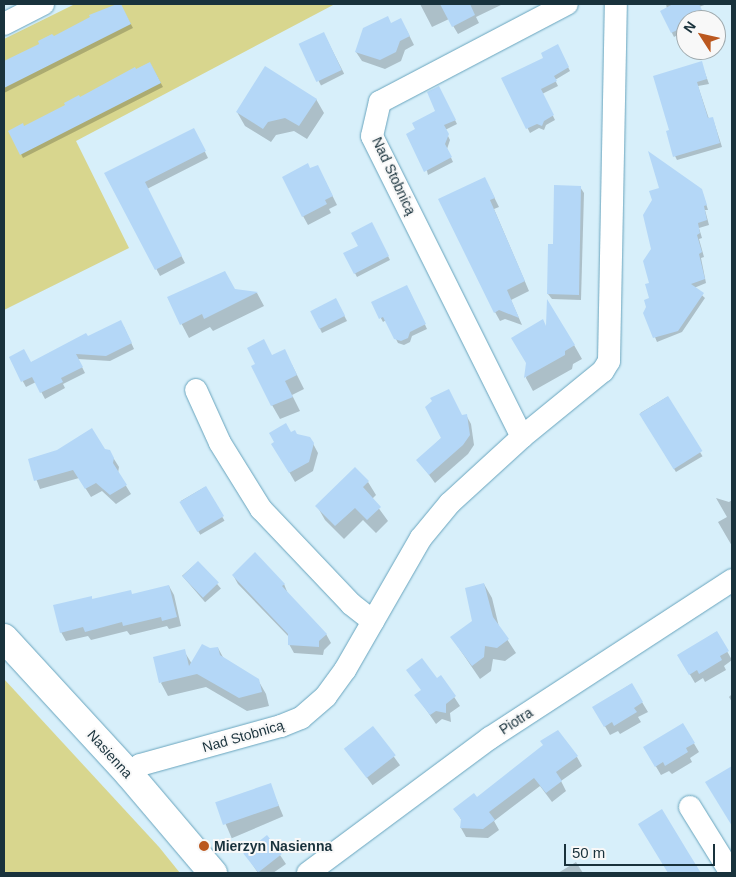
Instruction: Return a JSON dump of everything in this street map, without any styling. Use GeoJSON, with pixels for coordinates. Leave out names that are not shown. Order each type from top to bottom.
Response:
{"type":"FeatureCollection","features":[{"type":"Feature","properties":{"kind":"street"},"geometry":{"type":"LineString","coordinates":[[4,24],[43,4]]}},
{"type":"Feature","properties":{"kind":"street","name":"Nad Stobnicą"},"geometry":{"type":"LineString","coordinates":[[522,437],[372,136],[380,102],[567,4]]}},
{"type":"Feature","properties":{"kind":"street","name":"Nad Stobnicą"},"geometry":{"type":"LineString","coordinates":[[129,774],[140,765],[281,726],[301,718],[326,696],[345,670],[421,538],[450,503],[551,411],[603,371],[609,361],[616,4]]}},
{"type":"Feature","properties":{"kind":"street"},"geometry":{"type":"LineString","coordinates":[[196,390],[220,443],[261,509],[351,604],[373,621]]}},
{"type":"Feature","properties":{"kind":"street","name":"Piotra"},"geometry":{"type":"LineString","coordinates":[[308,873],[490,738],[732,580]]}},
{"type":"Feature","properties":{"kind":"street","name":"Nasienna"},"geometry":{"type":"LineString","coordinates":[[4,638],[129,774],[213,873]]}},
{"type":"Feature","properties":{"kind":"street"},"geometry":{"type":"LineString","coordinates":[[690,807],[731,873]]}},
{"type":"Feature","properties":{"kind":"shaded area"},"geometry":{"type":"Polygon","coordinates":[[[75,4],[335,4],[76,141],[129,248],[4,310],[4,39],[75,4]]]}},
{"type":"Feature","properties":{"kind":"shaded area"},"geometry":{"type":"Polygon","coordinates":[[[4,679],[159,847],[180,873],[4,873],[4,679]]]}},
{"type":"Feature","properties":{"kind":"building"},"geometry":{"type":"Polygon","coordinates":[[[121,4],[131,24],[4,88],[4,61],[39,44],[38,41],[52,34],[54,36],[90,17],[89,15],[121,4]]]}},
{"type":"Feature","properties":{"kind":"building"},"geometry":{"type":"Polygon","coordinates":[[[440,4],[470,4],[475,15],[452,27],[440,4]]]}},
{"type":"Feature","properties":{"kind":"building"},"geometry":{"type":"Polygon","coordinates":[[[673,4],[699,4],[702,10],[676,10],[676,31],[671,33],[660,11],[673,4]]]}},
{"type":"Feature","properties":{"kind":"building"},"geometry":{"type":"Polygon","coordinates":[[[388,16],[391,23],[401,18],[410,36],[400,41],[396,52],[380,60],[355,52],[363,28],[388,16]]]}},
{"type":"Feature","properties":{"kind":"building"},"geometry":{"type":"Polygon","coordinates":[[[324,32],[342,70],[316,82],[299,44],[324,32]]]}},
{"type":"Feature","properties":{"kind":"building"},"geometry":{"type":"Polygon","coordinates":[[[558,44],[569,67],[554,76],[557,81],[541,89],[554,115],[544,121],[542,126],[537,124],[526,129],[501,78],[543,58],[541,53],[558,44]]]}},
{"type":"Feature","properties":{"kind":"building"},"geometry":{"type":"Polygon","coordinates":[[[702,61],[707,79],[697,82],[708,118],[713,117],[720,143],[673,157],[666,131],[669,130],[653,76],[702,61]]]}},
{"type":"Feature","properties":{"kind":"building"},"geometry":{"type":"Polygon","coordinates":[[[150,62],[161,83],[20,155],[8,131],[23,123],[24,126],[65,105],[64,103],[79,95],[80,97],[135,67],[136,69],[150,62]]]}},
{"type":"Feature","properties":{"kind":"building"},"geometry":{"type":"Polygon","coordinates":[[[265,66],[317,99],[299,126],[285,118],[268,122],[263,129],[236,112],[265,66]]]}},
{"type":"Feature","properties":{"kind":"building"},"geometry":{"type":"Polygon","coordinates":[[[439,86],[456,120],[444,125],[449,134],[445,144],[452,157],[424,172],[406,134],[415,129],[412,123],[435,111],[427,92],[439,86]]]}},
{"type":"Feature","properties":{"kind":"building"},"geometry":{"type":"Polygon","coordinates":[[[194,128],[206,151],[145,182],[182,256],[155,270],[104,173],[194,128]]]}},
{"type":"Feature","properties":{"kind":"building"},"geometry":{"type":"Polygon","coordinates":[[[648,151],[702,189],[707,205],[704,206],[707,220],[698,223],[700,233],[697,235],[702,252],[699,254],[705,279],[691,284],[704,293],[678,331],[653,338],[643,313],[646,307],[644,300],[649,298],[645,284],[649,283],[643,261],[651,249],[643,215],[652,200],[649,191],[659,188],[648,151]]]}},
{"type":"Feature","properties":{"kind":"building"},"geometry":{"type":"Polygon","coordinates":[[[308,163],[310,168],[318,165],[333,196],[325,200],[327,204],[302,217],[282,177],[308,163]]]}},
{"type":"Feature","properties":{"kind":"building"},"geometry":{"type":"Polygon","coordinates":[[[485,177],[495,198],[490,200],[525,281],[507,290],[519,318],[499,310],[494,313],[438,199],[485,177]]]}},
{"type":"Feature","properties":{"kind":"building"},"geometry":{"type":"Polygon","coordinates":[[[554,185],[581,186],[579,295],[547,294],[548,244],[553,244],[554,185]]]}},
{"type":"Feature","properties":{"kind":"building"},"geometry":{"type":"Polygon","coordinates":[[[372,222],[389,256],[354,274],[343,253],[358,246],[351,233],[372,222]]]}},
{"type":"Feature","properties":{"kind":"building"},"geometry":{"type":"Polygon","coordinates":[[[225,271],[235,289],[258,292],[204,319],[202,314],[180,325],[167,297],[225,271]]]}},
{"type":"Feature","properties":{"kind":"building"},"geometry":{"type":"Polygon","coordinates":[[[407,285],[426,324],[410,332],[408,338],[401,341],[394,339],[383,317],[379,319],[371,302],[407,285]]]}},
{"type":"Feature","properties":{"kind":"building"},"geometry":{"type":"Polygon","coordinates":[[[336,298],[345,316],[319,329],[310,311],[336,298]]]}},
{"type":"Feature","properties":{"kind":"building"},"geometry":{"type":"Polygon","coordinates":[[[547,299],[575,345],[565,351],[565,355],[524,378],[526,363],[511,338],[543,319],[546,326],[547,299]]]}},
{"type":"Feature","properties":{"kind":"building"},"geometry":{"type":"Polygon","coordinates":[[[121,320],[132,343],[106,356],[76,354],[83,367],[61,378],[63,382],[40,393],[32,377],[21,382],[9,357],[24,349],[31,362],[86,333],[88,336],[121,320]]]}},
{"type":"Feature","properties":{"kind":"building"},"geometry":{"type":"Polygon","coordinates":[[[264,339],[272,355],[285,349],[297,375],[285,381],[293,397],[271,406],[251,366],[255,364],[247,348],[264,339]]]}},
{"type":"Feature","properties":{"kind":"building"},"geometry":{"type":"Polygon","coordinates":[[[449,389],[462,415],[467,414],[470,435],[463,445],[429,475],[416,460],[441,438],[425,407],[432,401],[430,398],[449,389]]]}},
{"type":"Feature","properties":{"kind":"building"},"geometry":{"type":"Polygon","coordinates":[[[668,396],[702,451],[674,469],[639,414],[668,396]]]}},
{"type":"Feature","properties":{"kind":"building"},"geometry":{"type":"Polygon","coordinates":[[[286,423],[291,432],[295,430],[297,434],[310,437],[314,443],[309,462],[289,473],[271,444],[274,442],[269,433],[286,423]]]}},
{"type":"Feature","properties":{"kind":"building"},"geometry":{"type":"Polygon","coordinates":[[[92,428],[105,449],[110,450],[114,458],[113,463],[127,485],[110,495],[96,483],[85,489],[73,470],[34,481],[28,459],[57,450],[92,428]]]}},
{"type":"Feature","properties":{"kind":"building"},"geometry":{"type":"Polygon","coordinates":[[[355,467],[369,481],[363,487],[381,507],[367,520],[355,508],[335,526],[315,506],[355,467]]]}},
{"type":"Feature","properties":{"kind":"building"},"geometry":{"type":"Polygon","coordinates":[[[206,486],[224,516],[197,532],[179,502],[206,486]]]}},
{"type":"Feature","properties":{"kind":"building"},"geometry":{"type":"Polygon","coordinates":[[[255,552],[285,584],[282,586],[327,634],[319,641],[319,647],[288,645],[288,634],[232,575],[255,552]]]}},
{"type":"Feature","properties":{"kind":"building"},"geometry":{"type":"Polygon","coordinates":[[[198,561],[219,583],[203,598],[182,576],[198,561]]]}},
{"type":"Feature","properties":{"kind":"building"},"geometry":{"type":"Polygon","coordinates":[[[484,583],[493,617],[509,639],[497,648],[485,646],[484,657],[472,666],[450,637],[472,621],[465,588],[484,583]]]}},
{"type":"Feature","properties":{"kind":"building"},"geometry":{"type":"Polygon","coordinates":[[[169,585],[177,617],[162,621],[161,617],[123,626],[122,622],[85,632],[83,627],[60,633],[53,605],[131,590],[132,594],[169,585]]]}},
{"type":"Feature","properties":{"kind":"building"},"geometry":{"type":"Polygon","coordinates":[[[717,631],[729,651],[720,656],[722,660],[699,674],[697,670],[689,675],[677,655],[717,631]]]}},
{"type":"Feature","properties":{"kind":"building"},"geometry":{"type":"Polygon","coordinates":[[[202,644],[210,648],[218,647],[220,655],[259,679],[262,692],[239,698],[197,674],[159,683],[153,657],[185,649],[189,666],[202,644]]]}},
{"type":"Feature","properties":{"kind":"building"},"geometry":{"type":"Polygon","coordinates":[[[422,658],[437,678],[441,675],[456,696],[446,704],[446,713],[436,711],[430,715],[414,695],[421,690],[406,670],[422,658]]]}},
{"type":"Feature","properties":{"kind":"building"},"geometry":{"type":"Polygon","coordinates":[[[632,683],[643,702],[634,708],[637,712],[614,726],[612,722],[604,727],[592,707],[632,683]]]}},
{"type":"Feature","properties":{"kind":"building"},"geometry":{"type":"Polygon","coordinates":[[[683,723],[695,743],[686,748],[688,752],[665,766],[663,762],[655,767],[643,747],[683,723]]]}},
{"type":"Feature","properties":{"kind":"building"},"geometry":{"type":"Polygon","coordinates":[[[373,726],[396,755],[367,778],[344,749],[373,726]]]}},
{"type":"Feature","properties":{"kind":"building"},"geometry":{"type":"Polygon","coordinates":[[[558,730],[578,756],[556,772],[562,781],[546,793],[534,778],[489,812],[495,820],[483,829],[460,828],[461,819],[453,809],[474,793],[477,797],[543,745],[540,741],[558,730]]]}},
{"type":"Feature","properties":{"kind":"building"},"geometry":{"type":"Polygon","coordinates":[[[732,766],[732,826],[705,782],[732,766]]]}},
{"type":"Feature","properties":{"kind":"building"},"geometry":{"type":"Polygon","coordinates":[[[271,783],[279,806],[223,825],[215,802],[271,783]]]}},
{"type":"Feature","properties":{"kind":"building"},"geometry":{"type":"Polygon","coordinates":[[[662,809],[701,873],[668,873],[638,824],[662,809]]]}},
{"type":"Feature","properties":{"kind":"building"},"geometry":{"type":"Polygon","coordinates":[[[267,835],[282,854],[258,872],[243,853],[267,835]]]}},
{"type":"Feature","properties":{"kind":"place","name":"Mierzyn Nasienna"},"geometry":{"type":"Point","coordinates":[204,846]}}]}
